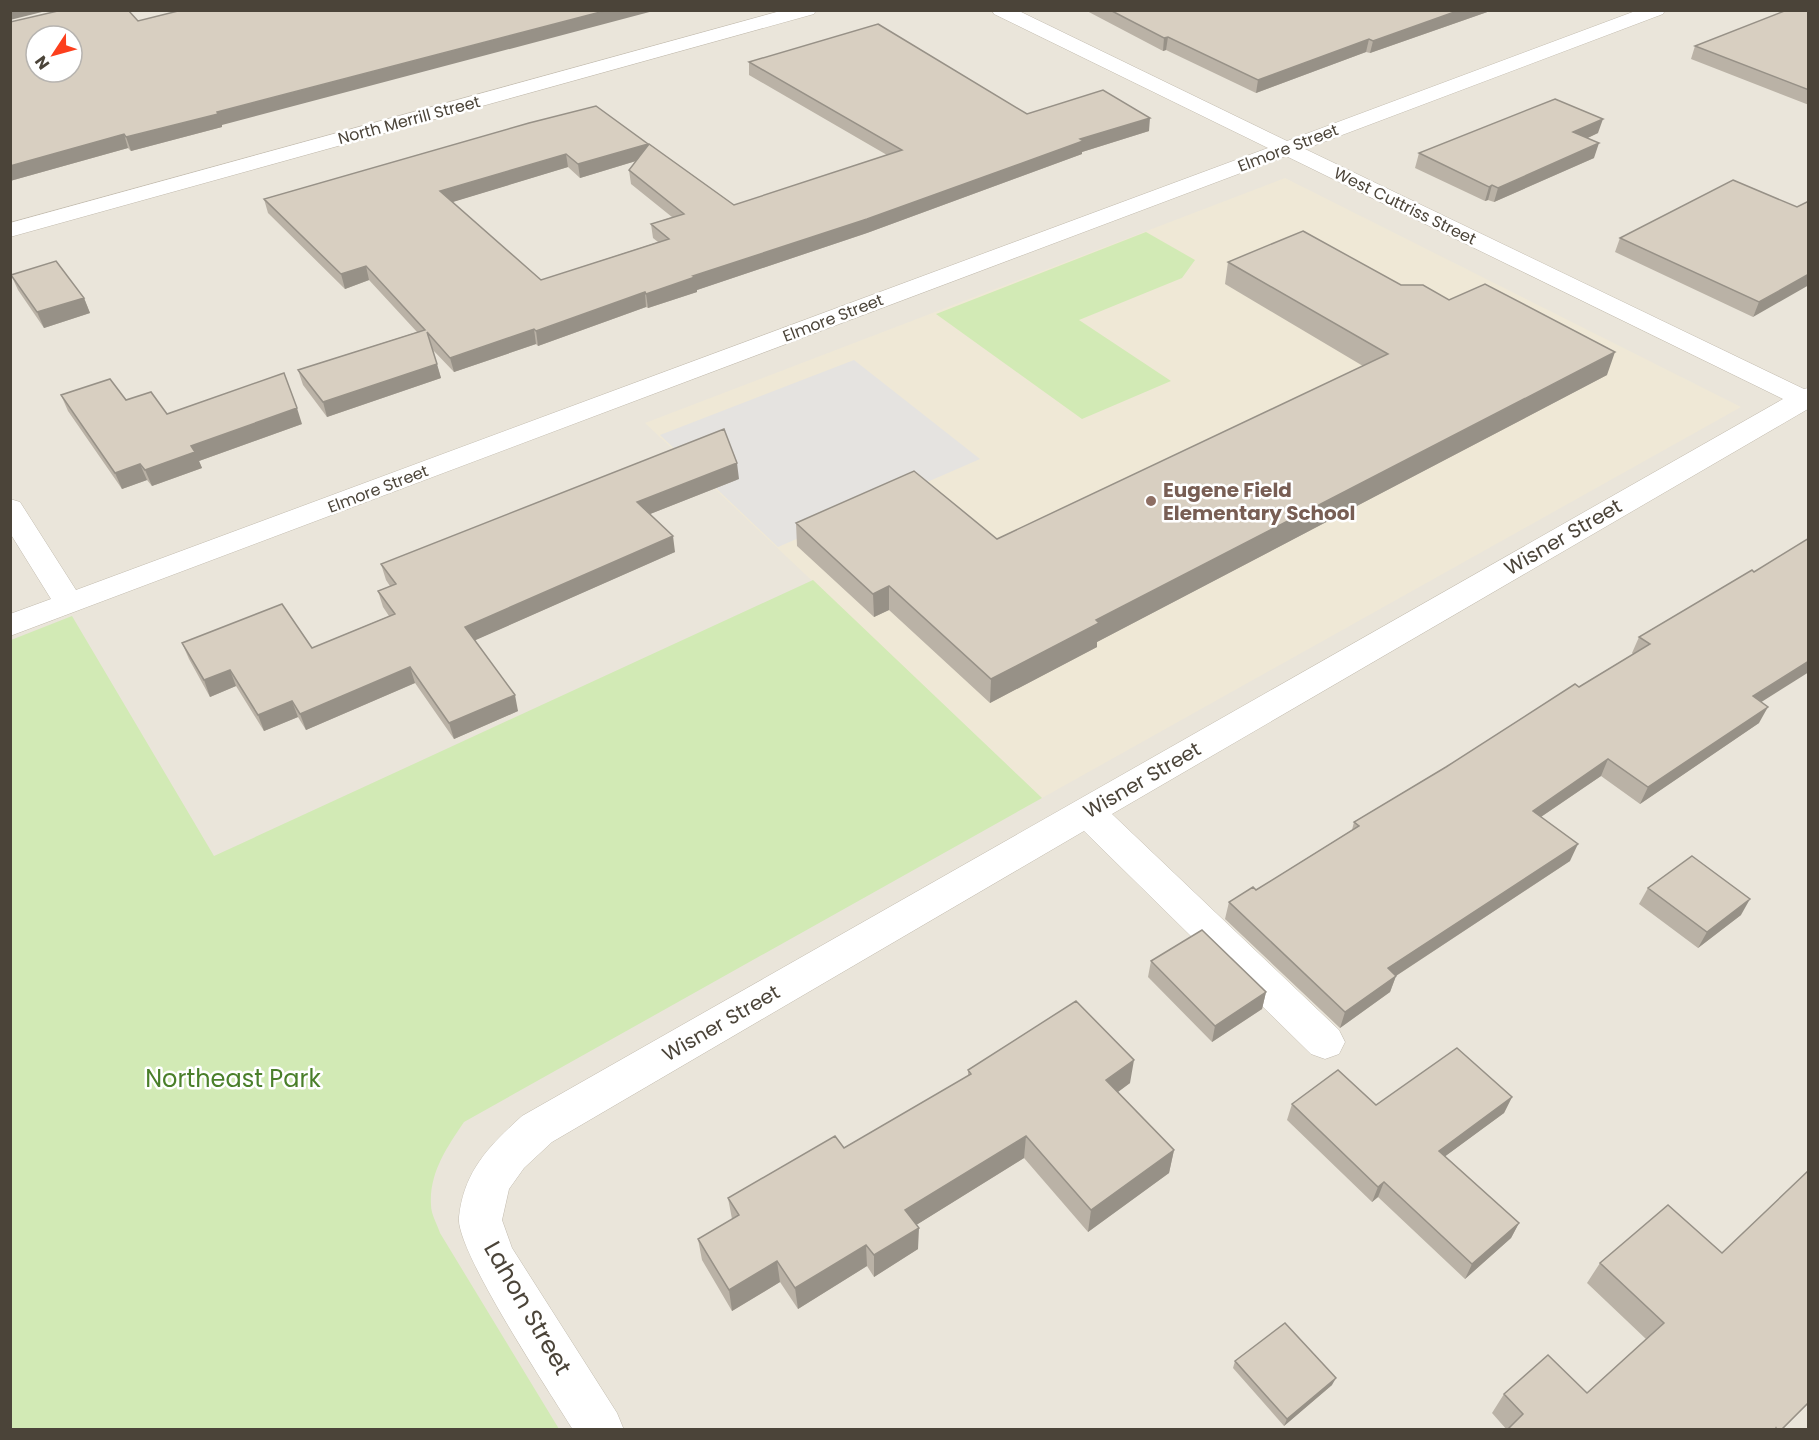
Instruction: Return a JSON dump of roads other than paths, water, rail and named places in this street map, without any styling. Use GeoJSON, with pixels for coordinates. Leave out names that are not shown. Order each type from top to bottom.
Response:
{"type":"FeatureCollection","features":[{"type":"Feature","properties":{"kind":"street","name":"North Merrill Street"},"geometry":{"type":"LineString","coordinates":[[10,230],[807,10]]}},
{"type":"Feature","properties":{"kind":"street","name":"West Cuttriss Street"},"geometry":{"type":"LineString","coordinates":[[1001,10],[1807,398]]}},
{"type":"Feature","properties":{"kind":"street","name":"Elmore Street"},"geometry":{"type":"LineString","coordinates":[[10,626],[1656,10]]}},
{"type":"Feature","properties":{"kind":"street","name":"Wisner Street"},"geometry":{"type":"LineString","coordinates":[[489,1181],[509,1155],[537,1129],[1807,398]]}},
{"type":"Feature","properties":{"kind":"street"},"geometry":{"type":"LineString","coordinates":[[10,508],[69,604]]}},
{"type":"Feature","properties":{"kind":"street"},"geometry":{"type":"LineString","coordinates":[[1087,812],[1326,1042]]}},
{"type":"Feature","properties":{"kind":"street","name":"Lahon Street"},"geometry":{"type":"LineString","coordinates":[[489,1181],[480,1220],[494,1259],[600,1430]]}},
{"type":"Feature","properties":{"kind":"place","name":"Eugene Field Elementary School"},"geometry":{"type":"Point","coordinates":[1151,501]}},
{"type":"Feature","properties":{"kind":"park label","name":"Northeast Park"},"geometry":{"type":"Point","coordinates":[233,1078]}}]}
